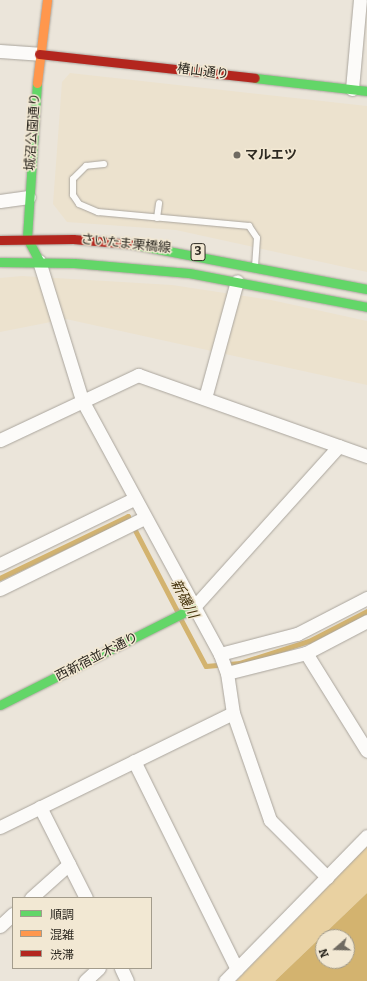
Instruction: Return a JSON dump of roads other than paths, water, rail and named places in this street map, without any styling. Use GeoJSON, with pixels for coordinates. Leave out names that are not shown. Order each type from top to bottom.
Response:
{"type":"FeatureCollection","features":[{"type":"Feature","properties":{"kind":"street","name":"城沼公園通り"},"geometry":{"type":"LineString","coordinates":[[27,238],[39,54],[47,0]]}},
{"type":"Feature","properties":{"kind":"street"},"geometry":{"type":"LineString","coordinates":[[352,89],[360,0]]}},
{"type":"Feature","properties":{"kind":"street"},"geometry":{"type":"LineString","coordinates":[[0,47],[39,54]]}},
{"type":"Feature","properties":{"kind":"street","name":"椿山通り"},"geometry":{"type":"LineString","coordinates":[[39,54],[367,91]]}},
{"type":"Feature","properties":{"kind":"street"},"geometry":{"type":"LineString","coordinates":[[0,201],[29,197]]}},
{"type":"Feature","properties":{"kind":"street"},"geometry":{"type":"LineString","coordinates":[[27,238],[39,261],[82,400],[191,609],[220,654],[227,673],[233,713],[270,820],[327,877]]}},
{"type":"Feature","properties":{"kind":"street","name":"さいたま栗橋線"},"geometry":{"type":"LineString","coordinates":[[0,240],[27,238],[156,246],[254,264],[367,289]]}},
{"type":"Feature","properties":{"kind":"street","name":"さいたま栗橋線"},"geometry":{"type":"LineString","coordinates":[[0,262],[39,261],[145,268],[237,281],[367,307]]}},
{"type":"Feature","properties":{"kind":"street"},"geometry":{"type":"LineString","coordinates":[[204,398],[237,281]]}},
{"type":"Feature","properties":{"kind":"street"},"geometry":{"type":"LineString","coordinates":[[0,440],[82,400],[138,375],[367,456]]}},
{"type":"Feature","properties":{"kind":"street"},"geometry":{"type":"LineString","coordinates":[[191,609],[339,446]]}},
{"type":"Feature","properties":{"kind":"street"},"geometry":{"type":"LineString","coordinates":[[0,564],[134,499]]}},
{"type":"Feature","properties":{"kind":"street"},"geometry":{"type":"LineString","coordinates":[[0,589],[144,518]]}},
{"type":"Feature","properties":{"kind":"street"},"geometry":{"type":"LineString","coordinates":[[220,654],[297,634],[367,598]]}},
{"type":"Feature","properties":{"kind":"street","name":"西新宿並木通り"},"geometry":{"type":"LineString","coordinates":[[0,705],[191,609]]}},
{"type":"Feature","properties":{"kind":"street"},"geometry":{"type":"LineString","coordinates":[[227,673],[306,653],[367,621]]}},
{"type":"Feature","properties":{"kind":"street"},"geometry":{"type":"LineString","coordinates":[[306,653],[367,751]]}},
{"type":"Feature","properties":{"kind":"street"},"geometry":{"type":"LineString","coordinates":[[0,827],[233,713]]}},
{"type":"Feature","properties":{"kind":"street"},"geometry":{"type":"LineString","coordinates":[[134,762],[237,969]]}},
{"type":"Feature","properties":{"kind":"street"},"geometry":{"type":"LineString","coordinates":[[40,807],[86,897]]}},
{"type":"Feature","properties":{"kind":"street"},"geometry":{"type":"LineString","coordinates":[[225,981],[367,836]]}},
{"type":"Feature","properties":{"kind":"street"},"geometry":{"type":"LineString","coordinates":[[32,897],[69,864]]}},
{"type":"Feature","properties":{"kind":"street"},"geometry":{"type":"LineString","coordinates":[[0,926],[12,915]]}},
{"type":"Feature","properties":{"kind":"street"},"geometry":{"type":"LineString","coordinates":[[85,981],[99,969]]}},
{"type":"Feature","properties":{"kind":"street"},"geometry":{"type":"LineString","coordinates":[[121,969],[127,981]]}},
{"type":"Feature","properties":{"kind":"lane"},"geometry":{"type":"LineString","coordinates":[[104,164],[86,166],[73,179],[73,195],[79,204],[98,212],[249,226],[257,238],[254,264]]}},
{"type":"Feature","properties":{"kind":"lane"},"geometry":{"type":"LineString","coordinates":[[157,218],[159,203]]}},
{"type":"Feature","properties":{"kind":"waterway","name":"新磯川"},"geometry":{"type":"LineString","coordinates":[[0,578],[128,516],[178,612]]}},
{"type":"Feature","properties":{"kind":"waterway","name":"新磯川"},"geometry":{"type":"LineString","coordinates":[[181,619],[206,666],[240,663],[309,641],[367,611]]}},
{"type":"Feature","properties":{"kind":"place","name":"マルエツ"},"geometry":{"type":"Point","coordinates":[237,155]}}]}
